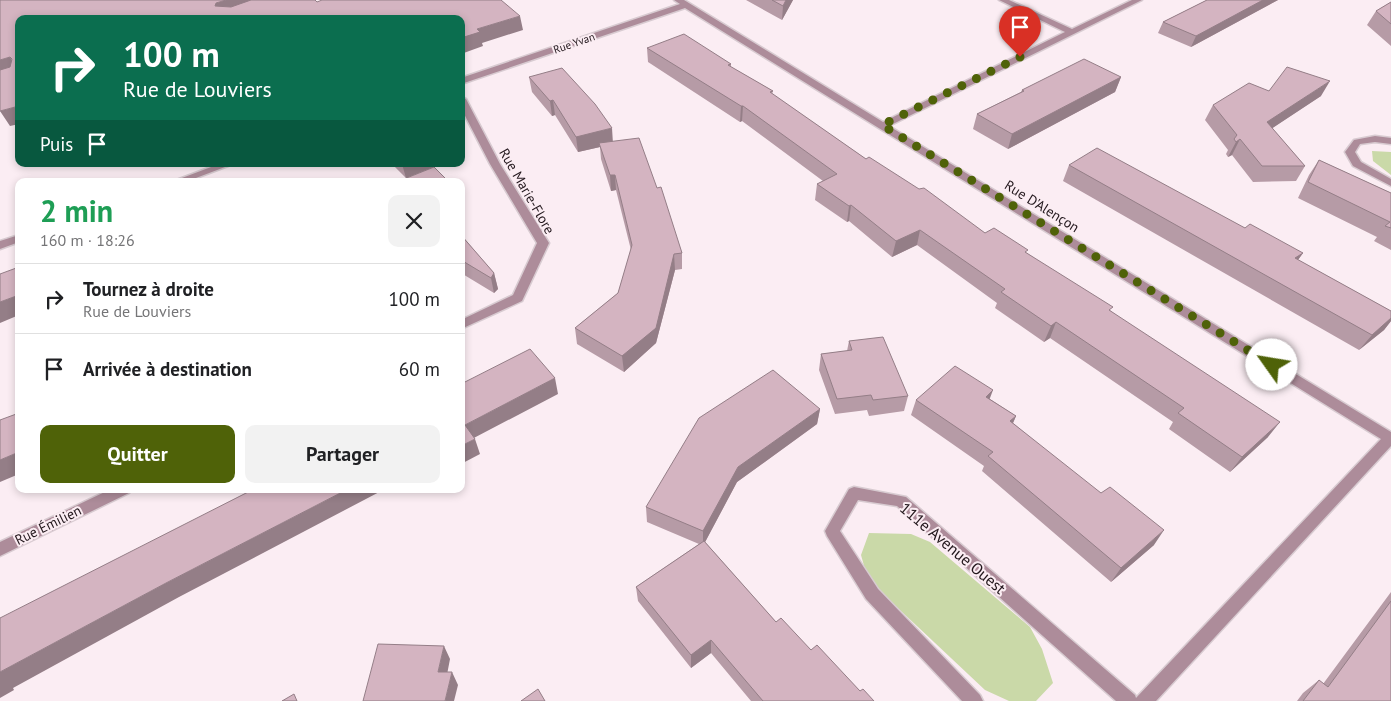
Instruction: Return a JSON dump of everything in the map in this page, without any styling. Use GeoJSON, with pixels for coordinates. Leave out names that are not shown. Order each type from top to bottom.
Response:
{"type":"FeatureCollection","features":[{"type":"Feature","properties":{"kind":"street"},"geometry":{"type":"LineString","coordinates":[[1003,0],[1071,32]]}},
{"type":"Feature","properties":{"kind":"street"},"geometry":{"type":"LineString","coordinates":[[882,125],[1138,0]]}},
{"type":"Feature","properties":{"kind":"street","name":"Rue Yvan"},"geometry":{"type":"LineString","coordinates":[[465,80],[682,2]]}},
{"type":"Feature","properties":{"kind":"street","name":"Rue D'Alençon"},"geometry":{"type":"LineString","coordinates":[[682,2],[1391,438]]}},
{"type":"Feature","properties":{"kind":"street","name":"Rue Marie-Flore"},"geometry":{"type":"LineString","coordinates":[[465,107],[495,164],[543,243],[518,298],[465,323]]}},
{"type":"Feature","properties":{"kind":"street"},"geometry":{"type":"LineString","coordinates":[[1391,141],[1375,139],[1357,142],[1350,152],[1357,164],[1391,183]]}},
{"type":"Feature","properties":{"kind":"street"},"geometry":{"type":"LineString","coordinates":[[188,178],[219,167]]}},
{"type":"Feature","properties":{"kind":"street"},"geometry":{"type":"LineString","coordinates":[[0,245],[15,239]]}},
{"type":"Feature","properties":{"kind":"street"},"geometry":{"type":"LineString","coordinates":[[1144,701],[1391,438]]}},
{"type":"Feature","properties":{"kind":"street","name":"Rue Émilien"},"geometry":{"type":"LineString","coordinates":[[0,549],[116,493]]}},
{"type":"Feature","properties":{"kind":"street","name":"111e Avenue Ouest"},"geometry":{"type":"LineString","coordinates":[[974,701],[872,594],[832,531],[854,494],[901,501],[1129,701]]}},
{"type":"Feature","properties":{"kind":"green space"},"geometry":{"type":"Polygon","coordinates":[[[1372,151],[1391,152],[1391,175],[1373,161],[1372,151]]]}},
{"type":"Feature","properties":{"kind":"green space"},"geometry":{"type":"Polygon","coordinates":[[[869,533],[911,534],[930,542],[1030,627],[1042,649],[1053,683],[1036,701],[1009,701],[985,690],[868,580],[861,555],[869,533]]]}},
{"type":"Feature","properties":{"kind":"building"},"geometry":{"type":"Polygon","coordinates":[[[0,0],[226,0],[216,3],[215,6],[231,7],[251,0],[315,0],[317,2],[322,0],[501,0],[520,16],[477,29],[480,32],[465,37],[465,15],[15,15],[15,107],[0,111],[0,70],[10,67],[12,59],[10,57],[0,60],[0,0]]]}},
{"type":"Feature","properties":{"kind":"building"},"geometry":{"type":"Polygon","coordinates":[[[772,0],[786,0],[783,6],[772,0]]]}},
{"type":"Feature","properties":{"kind":"building"},"geometry":{"type":"Polygon","coordinates":[[[1207,0],[1263,0],[1196,36],[1163,22],[1207,0]]]}},
{"type":"Feature","properties":{"kind":"building"},"geometry":{"type":"Polygon","coordinates":[[[1391,2],[1391,24],[1376,11],[1391,2]]]}},
{"type":"Feature","properties":{"kind":"building"},"geometry":{"type":"Polygon","coordinates":[[[684,34],[731,64],[728,65],[773,91],[770,92],[866,159],[869,157],[919,189],[924,188],[985,233],[994,228],[1028,250],[1025,252],[1113,307],[1109,310],[1280,422],[1242,457],[1178,413],[1184,408],[1056,322],[1051,326],[1001,292],[1005,289],[920,230],[896,241],[851,205],[849,206],[817,184],[837,174],[743,106],[647,48],[684,34]]]}},
{"type":"Feature","properties":{"kind":"building"},"geometry":{"type":"Polygon","coordinates":[[[1084,59],[1121,77],[1012,134],[977,114],[1024,91],[1022,90],[1084,59]]]}},
{"type":"Feature","properties":{"kind":"building"},"geometry":{"type":"Polygon","coordinates":[[[1287,67],[1330,81],[1267,122],[1305,166],[1262,166],[1240,139],[1236,142],[1234,139],[1237,135],[1213,105],[1249,83],[1269,91],[1287,67]]]}},
{"type":"Feature","properties":{"kind":"building"},"geometry":{"type":"Polygon","coordinates":[[[562,68],[595,104],[612,128],[576,137],[553,100],[550,101],[529,77],[562,68]]]}},
{"type":"Feature","properties":{"kind":"building"},"geometry":{"type":"Polygon","coordinates":[[[639,138],[657,188],[661,187],[682,253],[674,254],[656,328],[622,356],[575,328],[618,293],[632,245],[615,175],[610,175],[599,143],[639,138]]]}},
{"type":"Feature","properties":{"kind":"building"},"geometry":{"type":"Polygon","coordinates":[[[1097,148],[1245,228],[1250,224],[1303,253],[1295,258],[1391,311],[1391,318],[1372,335],[1069,165],[1097,148]]]}},
{"type":"Feature","properties":{"kind":"building"},"geometry":{"type":"Polygon","coordinates":[[[1319,160],[1391,193],[1391,228],[1385,226],[1390,222],[1308,182],[1319,160]]]}},
{"type":"Feature","properties":{"kind":"building"},"geometry":{"type":"Polygon","coordinates":[[[434,167],[445,178],[406,178],[434,167]]]}},
{"type":"Feature","properties":{"kind":"building"},"geometry":{"type":"Polygon","coordinates":[[[465,240],[494,273],[491,278],[465,262],[465,240]]]}},
{"type":"Feature","properties":{"kind":"building"},"geometry":{"type":"Polygon","coordinates":[[[15,268],[15,296],[0,302],[0,274],[15,268]]]}},
{"type":"Feature","properties":{"kind":"building"},"geometry":{"type":"Polygon","coordinates":[[[883,337],[908,396],[873,400],[871,395],[837,399],[821,354],[852,350],[849,341],[883,337]]]}},
{"type":"Feature","properties":{"kind":"building"},"geometry":{"type":"Polygon","coordinates":[[[530,349],[555,378],[465,425],[465,382],[530,349]]]}},
{"type":"Feature","properties":{"kind":"building"},"geometry":{"type":"Polygon","coordinates":[[[955,366],[993,390],[986,397],[1016,416],[1010,421],[1101,493],[1110,487],[1164,530],[1121,568],[988,456],[993,452],[916,400],[955,366]]]}},
{"type":"Feature","properties":{"kind":"building"},"geometry":{"type":"Polygon","coordinates":[[[773,370],[820,409],[738,467],[703,531],[646,507],[699,418],[773,370]]]}},
{"type":"Feature","properties":{"kind":"building"},"geometry":{"type":"Polygon","coordinates":[[[15,414],[15,454],[0,460],[0,420],[15,414]]]}},
{"type":"Feature","properties":{"kind":"building"},"geometry":{"type":"Polygon","coordinates":[[[465,425],[475,439],[465,444],[465,425]]]}},
{"type":"Feature","properties":{"kind":"building"},"geometry":{"type":"Polygon","coordinates":[[[246,493],[340,493],[0,672],[0,618],[246,493]]]}},
{"type":"Feature","properties":{"kind":"building"},"geometry":{"type":"Polygon","coordinates":[[[704,541],[776,622],[781,618],[811,650],[817,645],[860,691],[863,689],[874,701],[763,701],[711,640],[691,655],[636,587],[704,541]]]}},
{"type":"Feature","properties":{"kind":"building"},"geometry":{"type":"Polygon","coordinates":[[[1391,601],[1391,701],[1303,701],[1319,680],[1328,687],[1391,601]]]}},
{"type":"Feature","properties":{"kind":"building"},"geometry":{"type":"Polygon","coordinates":[[[378,644],[444,646],[438,672],[452,672],[445,701],[363,701],[378,644]]]}},
{"type":"Feature","properties":{"kind":"building"},"geometry":{"type":"Polygon","coordinates":[[[538,689],[545,701],[521,701],[538,689]]]}},
{"type":"Feature","properties":{"kind":"building"},"geometry":{"type":"Polygon","coordinates":[[[294,694],[297,701],[282,701],[294,694]]]}},
{"type":"Feature","properties":{"kind":"route"},"geometry":{"type":"LineString","coordinates":[[1020,57],[882,125],[1272,365]]}}]}
